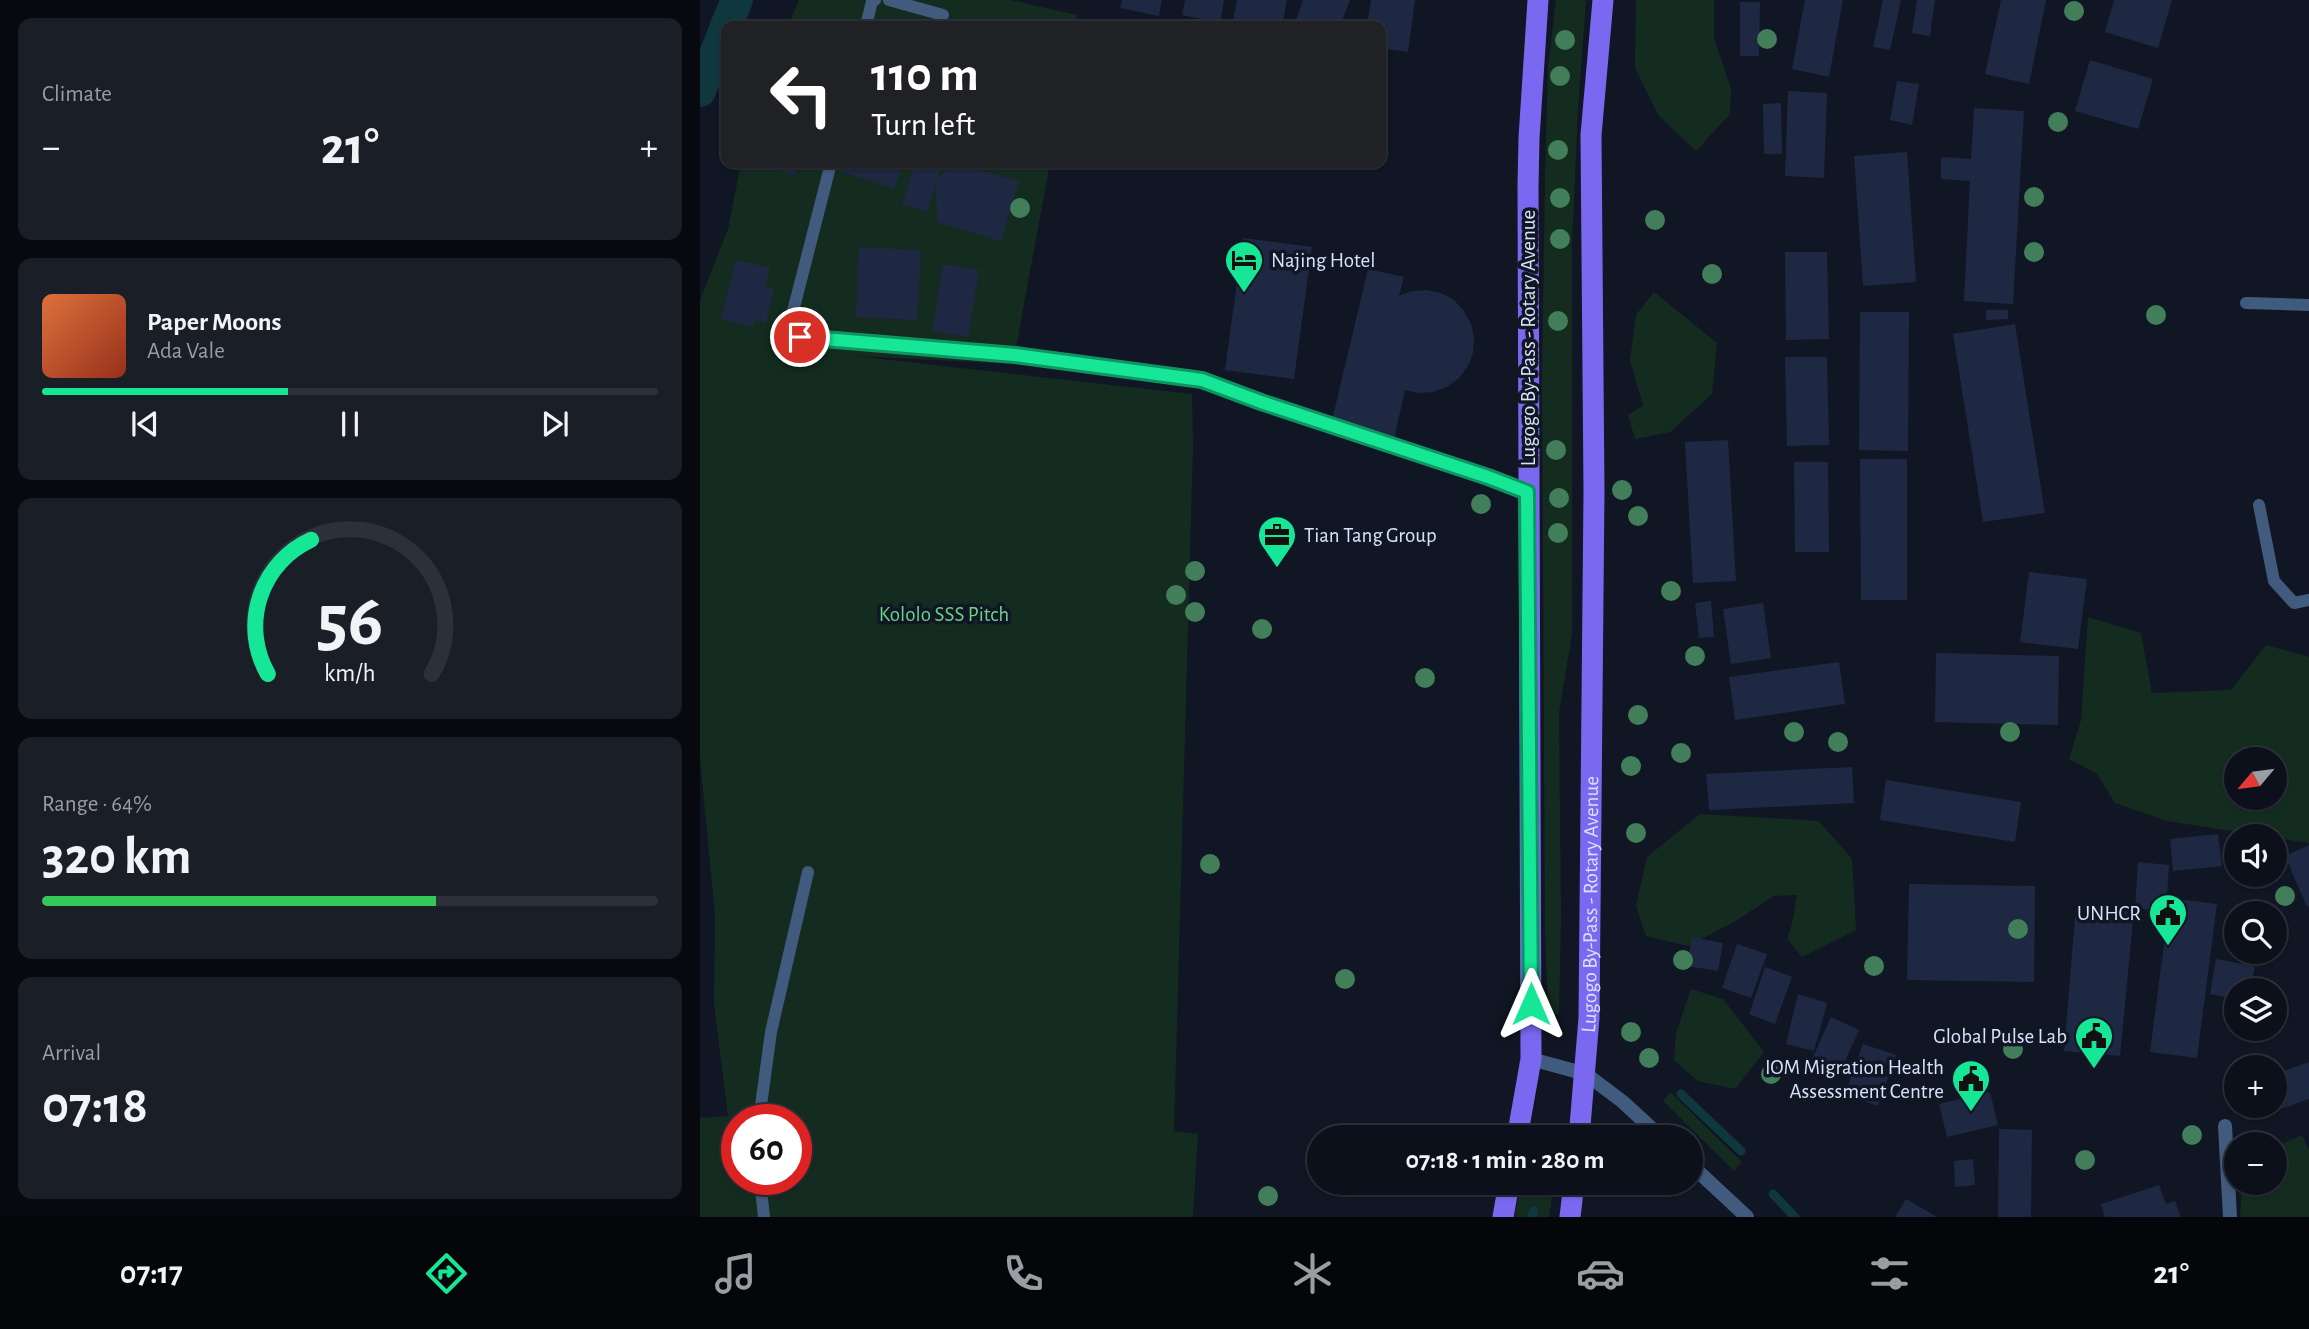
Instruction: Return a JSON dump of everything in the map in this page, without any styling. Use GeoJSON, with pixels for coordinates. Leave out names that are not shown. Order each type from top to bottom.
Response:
{"type":"FeatureCollection","features":[{"type":"Feature","properties":{"kind":"main road","name":"Lugogo By-Pass - Rotary Avenue"},"geometry":{"type":"LineString","coordinates":[[1519,1125],[1531,1059],[1527,492],[1528,162],[1538,0]]}},
{"type":"Feature","properties":{"kind":"main road","name":"Lugogo By-Pass - Rotary Avenue"},"geometry":{"type":"LineString","coordinates":[[1581,1125],[1589,1018],[1594,491],[1591,135],[1603,0]]}},
{"type":"Feature","properties":{"kind":"main road"},"geometry":{"type":"LineString","coordinates":[[1503,1217],[1507,1195]]}},
{"type":"Feature","properties":{"kind":"main road"},"geometry":{"type":"LineString","coordinates":[[1570,1217],[1573,1195]]}},
{"type":"Feature","properties":{"kind":"street"},"geometry":{"type":"LineString","coordinates":[[1531,1059],[1586,1074],[1623,1102],[1647,1125]]}},
{"type":"Feature","properties":{"kind":"street"},"geometry":{"type":"LineString","coordinates":[[2225,1126],[2230,1217]]}},
{"type":"Feature","properties":{"kind":"street"},"geometry":{"type":"LineString","coordinates":[[1703,1176],[1747,1217]]}},
{"type":"Feature","properties":{"kind":"lane"},"geometry":{"type":"LineString","coordinates":[[867,21],[874,0]]}},
{"type":"Feature","properties":{"kind":"lane"},"geometry":{"type":"LineString","coordinates":[[890,0],[943,15]]}},
{"type":"Feature","properties":{"kind":"lane"},"geometry":{"type":"LineString","coordinates":[[830,168],[790,323],[800,337],[1015,355],[1202,380],[1527,492]]}},
{"type":"Feature","properties":{"kind":"lane"},"geometry":{"type":"LineString","coordinates":[[2246,303],[2309,305]]}},
{"type":"Feature","properties":{"kind":"lane"},"geometry":{"type":"LineString","coordinates":[[2259,505],[2274,581],[2294,603],[2309,600]]}},
{"type":"Feature","properties":{"kind":"lane"},"geometry":{"type":"LineString","coordinates":[[761,1104],[771,1032],[808,872]]}},
{"type":"Feature","properties":{"kind":"lane"},"geometry":{"type":"LineString","coordinates":[[762,1195],[764,1217]]}},
{"type":"Feature","properties":{"kind":"green space"},"geometry":{"type":"Polygon","coordinates":[[[799,0],[1010,0],[1077,15],[1076,21],[790,21],[799,0]]]}},
{"type":"Feature","properties":{"kind":"green space"},"geometry":{"type":"Polygon","coordinates":[[[1556,0],[1586,0],[1572,244],[1572,634],[1559,713],[1559,1015],[1548,1011],[1545,931],[1542,385],[1548,68],[1556,0]]]}},
{"type":"Feature","properties":{"kind":"green space"},"geometry":{"type":"Polygon","coordinates":[[[1636,0],[1714,0],[1714,38],[1731,89],[1730,114],[1696,151],[1658,115],[1635,67],[1636,0]]]}},
{"type":"Feature","properties":{"kind":"green space","name":"Kololo SSS Pitch"},"geometry":{"type":"Polygon","coordinates":[[[740,168],[1049,168],[1013,364],[855,356],[1192,394],[1193,444],[1174,1131],[1198,1134],[1193,1217],[700,1217],[700,1118],[721,1116],[721,1195],[812,1195],[812,1104],[727,1104],[714,1003],[715,915],[700,758],[700,300],[728,229],[740,168]]]}},
{"type":"Feature","properties":{"kind":"green space"},"geometry":{"type":"Polygon","coordinates":[[[1654,292],[1717,343],[1712,394],[1670,432],[1635,439],[1628,415],[1643,406],[1630,360],[1636,315],[1654,292]]]}},
{"type":"Feature","properties":{"kind":"green space"},"geometry":{"type":"Polygon","coordinates":[[[2088,617],[2141,633],[2152,693],[2231,690],[2266,645],[2309,657],[2309,843],[2287,840],[2287,824],[2224,824],[2224,830],[2167,821],[2115,803],[2096,773],[2069,759],[2081,720],[2088,617]]]}},
{"type":"Feature","properties":{"kind":"green space"},"geometry":{"type":"Polygon","coordinates":[[[1700,814],[1819,821],[1852,859],[1856,930],[1802,957],[1787,939],[1797,895],[1774,896],[1734,922],[1688,946],[1646,936],[1636,906],[1647,857],[1700,814]]]}},
{"type":"Feature","properties":{"kind":"green space"},"geometry":{"type":"Polygon","coordinates":[[[1691,989],[1723,999],[1764,1052],[1735,1089],[1698,1081],[1674,1060],[1676,1034],[1691,989]]]}},
{"type":"Feature","properties":{"kind":"green space"},"geometry":{"type":"Polygon","coordinates":[[[1670,1092],[1742,1162],[1734,1171],[1703,1140],[1703,1125],[1687,1125],[1663,1101],[1670,1092]]]}},
{"type":"Feature","properties":{"kind":"green space"},"geometry":{"type":"Polygon","coordinates":[[[2302,1135],[2309,1150],[2309,1217],[2240,1217],[2241,1195],[2287,1195],[2287,1142],[2302,1135]]]}},
{"type":"Feature","properties":{"kind":"green space"},"geometry":{"type":"Polygon","coordinates":[[[1518,1195],[1552,1195],[1549,1217],[1515,1217],[1518,1195]]]}},
{"type":"Feature","properties":{"kind":"building"},"geometry":{"type":"Polygon","coordinates":[[[1122,0],[1162,0],[1159,16],[1120,8],[1122,0]]]}},
{"type":"Feature","properties":{"kind":"building"},"geometry":{"type":"Polygon","coordinates":[[[1185,0],[1224,0],[1220,21],[1182,15],[1185,0]]]}},
{"type":"Feature","properties":{"kind":"building"},"geometry":{"type":"Polygon","coordinates":[[[1237,0],[1287,0],[1283,21],[1233,21],[1237,0]]]}},
{"type":"Feature","properties":{"kind":"building"},"geometry":{"type":"Polygon","coordinates":[[[1303,0],[1350,0],[1342,21],[1296,21],[1303,0]]]}},
{"type":"Feature","properties":{"kind":"building"},"geometry":{"type":"Polygon","coordinates":[[[1371,0],[1415,0],[1408,52],[1386,49],[1386,21],[1368,21],[1371,0]]]}},
{"type":"Feature","properties":{"kind":"building"},"geometry":{"type":"Polygon","coordinates":[[[1805,0],[1843,0],[1829,77],[1792,69],[1805,0]]]}},
{"type":"Feature","properties":{"kind":"building"},"geometry":{"type":"Polygon","coordinates":[[[1883,0],[1901,0],[1890,50],[1873,47],[1883,0]]]}},
{"type":"Feature","properties":{"kind":"building"},"geometry":{"type":"Polygon","coordinates":[[[1917,0],[1935,0],[1930,36],[1912,33],[1917,0]]]}},
{"type":"Feature","properties":{"kind":"building"},"geometry":{"type":"Polygon","coordinates":[[[2001,0],[2046,0],[2029,84],[1985,74],[2001,0]]]}},
{"type":"Feature","properties":{"kind":"building"},"geometry":{"type":"Polygon","coordinates":[[[2114,0],[2172,0],[2158,48],[2105,32],[2114,0]]]}},
{"type":"Feature","properties":{"kind":"building"},"geometry":{"type":"Polygon","coordinates":[[[1740,2],[1760,2],[1759,56],[1740,56],[1740,2]]]}},
{"type":"Feature","properties":{"kind":"building"},"geometry":{"type":"Polygon","coordinates":[[[2090,60],[2153,79],[2138,129],[2075,111],[2090,60]]]}},
{"type":"Feature","properties":{"kind":"building"},"geometry":{"type":"Polygon","coordinates":[[[1897,81],[1919,84],[1912,125],[1890,120],[1897,81]]]}},
{"type":"Feature","properties":{"kind":"building"},"geometry":{"type":"Polygon","coordinates":[[[1788,91],[1827,93],[1824,178],[1785,176],[1788,91]]]}},
{"type":"Feature","properties":{"kind":"building"},"geometry":{"type":"Polygon","coordinates":[[[1781,103],[1782,154],[1764,154],[1763,104],[1781,103]]]}},
{"type":"Feature","properties":{"kind":"building"},"geometry":{"type":"Polygon","coordinates":[[[1974,108],[2024,111],[2013,304],[1964,301],[1970,181],[1941,179],[1941,157],[1971,159],[1974,108]]]}},
{"type":"Feature","properties":{"kind":"building"},"geometry":{"type":"Polygon","coordinates":[[[1907,152],[1916,282],[1863,286],[1854,156],[1907,152]]]}},
{"type":"Feature","properties":{"kind":"building"},"geometry":{"type":"Polygon","coordinates":[[[782,168],[797,168],[795,175],[781,171],[782,168]]]}},
{"type":"Feature","properties":{"kind":"building"},"geometry":{"type":"Polygon","coordinates":[[[841,168],[901,168],[894,189],[840,171],[841,168]]]}},
{"type":"Feature","properties":{"kind":"building"},"geometry":{"type":"Polygon","coordinates":[[[913,168],[940,168],[927,212],[902,204],[913,168]]]}},
{"type":"Feature","properties":{"kind":"building"},"geometry":{"type":"Polygon","coordinates":[[[949,168],[972,168],[1019,181],[1001,241],[937,222],[936,180],[949,168]]]}},
{"type":"Feature","properties":{"kind":"building"},"geometry":{"type":"Polygon","coordinates":[[[1243,238],[1312,247],[1294,379],[1225,370],[1243,238]]]}},
{"type":"Feature","properties":{"kind":"building"},"geometry":{"type":"Polygon","coordinates":[[[859,247],[921,250],[917,320],[856,317],[859,247]]]}},
{"type":"Feature","properties":{"kind":"building"},"geometry":{"type":"Polygon","coordinates":[[[1785,252],[1827,252],[1829,339],[1786,340],[1785,252]]]}},
{"type":"Feature","properties":{"kind":"building"},"geometry":{"type":"Polygon","coordinates":[[[736,260],[770,268],[765,287],[774,289],[766,323],[755,320],[753,327],[721,319],[736,260]]]}},
{"type":"Feature","properties":{"kind":"building"},"geometry":{"type":"Polygon","coordinates":[[[943,264],[979,270],[968,337],[932,331],[943,264]]]}},
{"type":"Feature","properties":{"kind":"building"},"geometry":{"type":"Polygon","coordinates":[[[1368,269],[1404,277],[1399,296],[1412,291],[1427,290],[1454,300],[1471,324],[1474,338],[1473,353],[1459,378],[1447,387],[1433,392],[1405,390],[1392,448],[1329,433],[1368,269]]]}},
{"type":"Feature","properties":{"kind":"building"},"geometry":{"type":"Polygon","coordinates":[[[1986,310],[2008,310],[2008,319],[1986,320],[1986,310]]]}},
{"type":"Feature","properties":{"kind":"building"},"geometry":{"type":"Polygon","coordinates":[[[1860,312],[1909,312],[1908,451],[1859,450],[1860,312]]]}},
{"type":"Feature","properties":{"kind":"building"},"geometry":{"type":"Polygon","coordinates":[[[2015,324],[2045,513],[1983,522],[1953,334],[2015,324]]]}},
{"type":"Feature","properties":{"kind":"building"},"geometry":{"type":"Polygon","coordinates":[[[1785,357],[1827,357],[1829,445],[1787,446],[1785,357]]]}},
{"type":"Feature","properties":{"kind":"building"},"geometry":{"type":"Polygon","coordinates":[[[1728,440],[1736,581],[1693,583],[1685,442],[1728,440]]]}},
{"type":"Feature","properties":{"kind":"building"},"geometry":{"type":"Polygon","coordinates":[[[1860,459],[1907,459],[1907,600],[1861,600],[1860,459]]]}},
{"type":"Feature","properties":{"kind":"building"},"geometry":{"type":"Polygon","coordinates":[[[1794,462],[1828,462],[1829,552],[1795,552],[1794,462]]]}},
{"type":"Feature","properties":{"kind":"building"},"geometry":{"type":"Polygon","coordinates":[[[2029,572],[2087,579],[2078,649],[2020,642],[2029,572]]]}},
{"type":"Feature","properties":{"kind":"building"},"geometry":{"type":"Polygon","coordinates":[[[1711,601],[1714,637],[1699,638],[1695,603],[1711,601]]]}},
{"type":"Feature","properties":{"kind":"building"},"geometry":{"type":"Polygon","coordinates":[[[1763,603],[1771,658],[1731,664],[1723,609],[1763,603]]]}},
{"type":"Feature","properties":{"kind":"building"},"geometry":{"type":"Polygon","coordinates":[[[1936,653],[2059,656],[2058,725],[1935,722],[1936,653]]]}},
{"type":"Feature","properties":{"kind":"building"},"geometry":{"type":"Polygon","coordinates":[[[1839,662],[1845,704],[1735,720],[1729,677],[1839,662]]]}},
{"type":"Feature","properties":{"kind":"building"},"geometry":{"type":"Polygon","coordinates":[[[1852,767],[1854,803],[1709,810],[1706,774],[1852,767]]]}},
{"type":"Feature","properties":{"kind":"building"},"geometry":{"type":"Polygon","coordinates":[[[1886,780],[2021,802],[2015,842],[1880,820],[1886,780]]]}},
{"type":"Feature","properties":{"kind":"building"},"geometry":{"type":"Polygon","coordinates":[[[2218,834],[2222,866],[2173,871],[2170,839],[2218,834]]]}},
{"type":"Feature","properties":{"kind":"building"},"geometry":{"type":"Polygon","coordinates":[[[2309,845],[2307,907],[2287,861],[2287,855],[2309,845]]]}},
{"type":"Feature","properties":{"kind":"building"},"geometry":{"type":"Polygon","coordinates":[[[2138,862],[2169,865],[2166,910],[2135,909],[2138,862]]]}},
{"type":"Feature","properties":{"kind":"building"},"geometry":{"type":"Polygon","coordinates":[[[1909,884],[2035,886],[2034,982],[1907,980],[1909,884]]]}},
{"type":"Feature","properties":{"kind":"building"},"geometry":{"type":"Polygon","coordinates":[[[2170,898],[2217,904],[2197,1058],[2150,1052],[2170,898]]]}},
{"type":"Feature","properties":{"kind":"building"},"geometry":{"type":"Polygon","coordinates":[[[2076,905],[2134,911],[2120,1056],[2064,1051],[2076,905]]]}},
{"type":"Feature","properties":{"kind":"building"},"geometry":{"type":"Polygon","coordinates":[[[1692,937],[1723,943],[1718,971],[1687,966],[1692,937]]]}},
{"type":"Feature","properties":{"kind":"building"},"geometry":{"type":"Polygon","coordinates":[[[1737,944],[1767,954],[1751,998],[1722,988],[1737,944]]]}},
{"type":"Feature","properties":{"kind":"building"},"geometry":{"type":"Polygon","coordinates":[[[2216,959],[2224,960],[2224,964],[2255,966],[2252,978],[2224,978],[2224,997],[2210,994],[2216,959]]]}},
{"type":"Feature","properties":{"kind":"building"},"geometry":{"type":"Polygon","coordinates":[[[1765,967],[1792,977],[1775,1024],[1749,1014],[1765,967]]]}},
{"type":"Feature","properties":{"kind":"building"},"geometry":{"type":"Polygon","coordinates":[[[1798,994],[1827,1003],[1814,1051],[1786,1044],[1798,994]]]}},
{"type":"Feature","properties":{"kind":"building"},"geometry":{"type":"Polygon","coordinates":[[[1831,1017],[1859,1030],[1837,1079],[1809,1066],[1831,1017]]]}},
{"type":"Feature","properties":{"kind":"building"},"geometry":{"type":"Polygon","coordinates":[[[1863,1044],[1896,1055],[1878,1106],[1845,1094],[1863,1044]]]}},
{"type":"Feature","properties":{"kind":"building"},"geometry":{"type":"Polygon","coordinates":[[[2309,1062],[2309,1099],[2287,1107],[2287,1070],[2309,1062]]]}},
{"type":"Feature","properties":{"kind":"building"},"geometry":{"type":"Polygon","coordinates":[[[1990,1092],[1998,1125],[1947,1137],[1939,1104],[1990,1092]]]}},
{"type":"Feature","properties":{"kind":"building"},"geometry":{"type":"Polygon","coordinates":[[[1999,1129],[2032,1130],[2031,1217],[1998,1217],[1999,1129]]]}},
{"type":"Feature","properties":{"kind":"building"},"geometry":{"type":"Polygon","coordinates":[[[1973,1159],[1975,1185],[1955,1187],[1954,1161],[1973,1159]]]}},
{"type":"Feature","properties":{"kind":"building"},"geometry":{"type":"Polygon","coordinates":[[[2159,1185],[2166,1204],[2175,1201],[2181,1217],[2105,1217],[2101,1204],[2159,1185]]]}},
{"type":"Feature","properties":{"kind":"building"},"geometry":{"type":"Polygon","coordinates":[[[1906,1199],[1937,1217],[1895,1217],[1906,1199]]]}},
{"type":"Feature","properties":{"kind":"waterway"},"geometry":{"type":"LineString","coordinates":[[728,21],[737,0]]}},
{"type":"Feature","properties":{"kind":"waterway"},"geometry":{"type":"LineString","coordinates":[[700,91],[721,39]]}},
{"type":"Feature","properties":{"kind":"waterway"},"geometry":{"type":"LineString","coordinates":[[1681,1094],[1741,1151]]}},
{"type":"Feature","properties":{"kind":"waterway"},"geometry":{"type":"LineString","coordinates":[[1773,1194],[1795,1217]]}},
{"type":"Feature","properties":{"kind":"waterway"},"geometry":{"type":"LineString","coordinates":[[1532,1217],[1534,1211]]}},
{"type":"Feature","properties":{"kind":"place","name":"Najing Hotel"},"geometry":{"type":"Point","coordinates":[1244,294]}},
{"type":"Feature","properties":{"kind":"place","name":"Tian Tang Group"},"geometry":{"type":"Point","coordinates":[1277,569]}},
{"type":"Feature","properties":{"kind":"place","name":"UNHCR"},"geometry":{"type":"Point","coordinates":[2168,947]}},
{"type":"Feature","properties":{"kind":"place","name":"Global Pulse Lab"},"geometry":{"type":"Point","coordinates":[2094,1070]}},
{"type":"Feature","properties":{"kind":"place","name":"IOM Migration Health Assessment Centre"},"geometry":{"type":"Point","coordinates":[1971,1113]}},
{"type":"Feature","properties":{"kind":"route"},"geometry":{"type":"LineString","coordinates":[[800,337],[1015,355],[1202,380],[1527,492],[1531,1004]]}}]}
